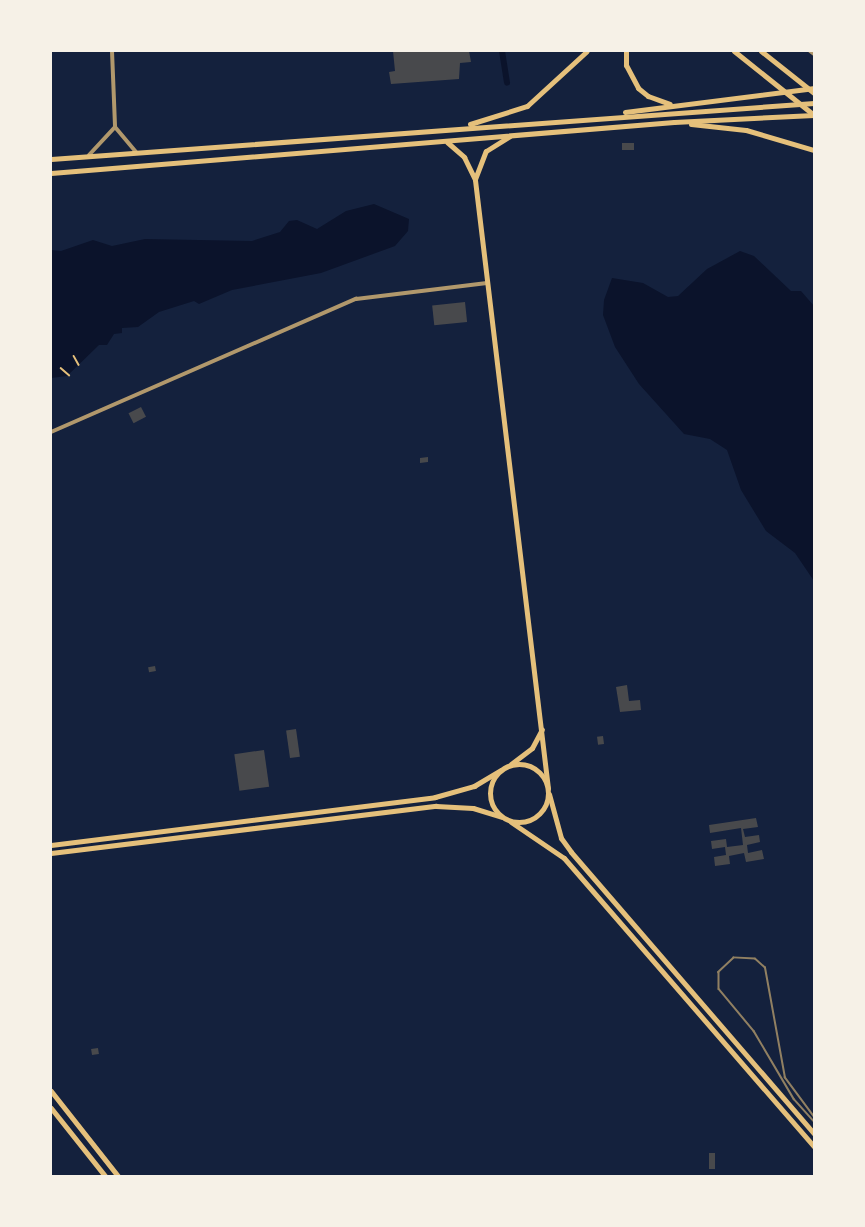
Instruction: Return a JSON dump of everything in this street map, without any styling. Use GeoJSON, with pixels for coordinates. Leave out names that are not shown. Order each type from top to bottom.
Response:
{"type":"FeatureCollection","features":[{"type":"Feature","properties":{"kind":"main road"},"geometry":{"type":"LineString","coordinates":[[438,130],[495,119],[527,106],[587,51]]}},
{"type":"Feature","properties":{"kind":"main road"},"geometry":{"type":"LineString","coordinates":[[626,51],[626,65],[638,88],[656,100],[675,105]]}},
{"type":"Feature","properties":{"kind":"main road"},"geometry":{"type":"LineString","coordinates":[[761,51],[814,93]]}},
{"type":"Feature","properties":{"kind":"main road"},"geometry":{"type":"LineString","coordinates":[[736,53],[814,115]]}},
{"type":"Feature","properties":{"kind":"main road"},"geometry":{"type":"LineString","coordinates":[[601,116],[814,88]]}},
{"type":"Feature","properties":{"kind":"main road"},"geometry":{"type":"LineString","coordinates":[[51,159],[601,116],[814,103]]}},
{"type":"Feature","properties":{"kind":"main road"},"geometry":{"type":"LineString","coordinates":[[51,173],[674,123],[814,115]]}},
{"type":"Feature","properties":{"kind":"main road"},"geometry":{"type":"LineString","coordinates":[[674,123],[746,130],[814,150]]}},
{"type":"Feature","properties":{"kind":"main road"},"geometry":{"type":"LineString","coordinates":[[475,180],[486,151],[510,136]]}},
{"type":"Feature","properties":{"kind":"main road"},"geometry":{"type":"LineString","coordinates":[[447,142],[464,157],[475,180],[543,725],[549,791],[561,838],[814,1134]]}},
{"type":"Feature","properties":{"kind":"main road"},"geometry":{"type":"LineString","coordinates":[[51,845],[435,797],[474,786],[510,765],[532,748],[543,725]]}},
{"type":"Feature","properties":{"kind":"main road"},"geometry":{"type":"LineString","coordinates":[[510,765],[535,768],[549,791],[546,806],[534,819],[512,822]]}},
{"type":"Feature","properties":{"kind":"main road"},"geometry":{"type":"LineString","coordinates":[[501,770],[490,794],[493,807],[502,817]]}},
{"type":"Feature","properties":{"kind":"main road"},"geometry":{"type":"LineString","coordinates":[[51,853],[436,806],[473,808],[502,817],[564,858],[814,1147]]}},
{"type":"Feature","properties":{"kind":"main road"},"geometry":{"type":"LineString","coordinates":[[51,1091],[118,1176]]}},
{"type":"Feature","properties":{"kind":"main road"},"geometry":{"type":"LineString","coordinates":[[51,1108],[105,1176]]}},
{"type":"Feature","properties":{"kind":"street"},"geometry":{"type":"LineString","coordinates":[[112,51],[115,127],[136,152]]}},
{"type":"Feature","properties":{"kind":"street"},"geometry":{"type":"LineString","coordinates":[[810,51],[814,54]]}},
{"type":"Feature","properties":{"kind":"street"},"geometry":{"type":"LineString","coordinates":[[89,156],[115,127]]}},
{"type":"Feature","properties":{"kind":"street"},"geometry":{"type":"LineString","coordinates":[[51,432],[356,299],[487,283]]}},
{"type":"Feature","properties":{"kind":"path"},"geometry":{"type":"LineString","coordinates":[[74,356],[79,365]]}},
{"type":"Feature","properties":{"kind":"path"},"geometry":{"type":"LineString","coordinates":[[61,368],[69,375]]}},
{"type":"Feature","properties":{"kind":"water"},"geometry":{"type":"Polygon","coordinates":[[[374,204],[409,219],[408,231],[395,246],[321,273],[232,290],[199,304],[194,301],[159,312],[138,327],[122,328],[122,333],[114,334],[107,345],[99,345],[67,376],[51,378],[51,250],[61,251],[93,240],[112,246],[145,239],[252,241],[280,232],[289,221],[297,220],[317,229],[346,211],[374,204]]]}},
{"type":"Feature","properties":{"kind":"water"},"geometry":{"type":"Polygon","coordinates":[[[740,251],[754,256],[791,291],[801,291],[814,306],[814,581],[795,553],[766,531],[741,490],[727,450],[710,439],[684,434],[639,384],[615,347],[603,315],[604,300],[612,278],[643,283],[668,297],[678,296],[707,269],[740,251]]]}},
{"type":"Feature","properties":{"kind":"building"},"geometry":{"type":"Polygon","coordinates":[[[393,51],[469,51],[471,62],[460,63],[459,79],[391,84],[389,72],[395,71],[393,51]]]}},
{"type":"Feature","properties":{"kind":"building"},"geometry":{"type":"Polygon","coordinates":[[[622,143],[634,143],[634,150],[622,150],[622,143]]]}},
{"type":"Feature","properties":{"kind":"building"},"geometry":{"type":"Polygon","coordinates":[[[465,302],[467,322],[434,325],[432,305],[465,302]]]}},
{"type":"Feature","properties":{"kind":"building"},"geometry":{"type":"Polygon","coordinates":[[[141,407],[146,417],[134,423],[129,413],[141,407]]]}},
{"type":"Feature","properties":{"kind":"building"},"geometry":{"type":"Polygon","coordinates":[[[428,457],[428,462],[420,463],[420,458],[428,457]]]}},
{"type":"Feature","properties":{"kind":"building"},"geometry":{"type":"Polygon","coordinates":[[[155,666],[156,671],[149,672],[148,667],[155,666]]]}},
{"type":"Feature","properties":{"kind":"building"},"geometry":{"type":"Polygon","coordinates":[[[627,685],[629,701],[640,700],[641,710],[620,712],[616,687],[627,685]]]}},
{"type":"Feature","properties":{"kind":"building"},"geometry":{"type":"Polygon","coordinates":[[[296,729],[300,757],[290,758],[286,730],[296,729]]]}},
{"type":"Feature","properties":{"kind":"building"},"geometry":{"type":"Polygon","coordinates":[[[603,736],[604,744],[598,745],[597,737],[603,736]]]}},
{"type":"Feature","properties":{"kind":"building"},"geometry":{"type":"Polygon","coordinates":[[[264,750],[269,787],[239,791],[234,754],[264,750]]]}},
{"type":"Feature","properties":{"kind":"building"},"geometry":{"type":"Polygon","coordinates":[[[756,818],[758,827],[743,829],[745,837],[759,835],[760,842],[747,845],[748,853],[762,850],[764,859],[746,862],[744,853],[729,856],[730,864],[715,866],[714,857],[726,855],[725,847],[712,849],[711,841],[726,839],[727,847],[743,845],[741,828],[710,833],[709,825],[756,818]]]}},
{"type":"Feature","properties":{"kind":"building"},"geometry":{"type":"Polygon","coordinates":[[[98,1048],[99,1054],[92,1055],[91,1049],[98,1048]]]}},
{"type":"Feature","properties":{"kind":"building"},"geometry":{"type":"Polygon","coordinates":[[[709,1153],[715,1153],[715,1169],[709,1169],[709,1153]]]}},
{"type":"Feature","properties":{"kind":"waterway"},"geometry":{"type":"LineString","coordinates":[[502,51],[507,83]]}},
{"type":"Feature","properties":{"kind":"tram line"},"geometry":{"type":"LineString","coordinates":[[814,1117],[785,1078],[765,968],[755,959],[734,958],[719,972],[719,989],[754,1031],[794,1099],[814,1121]]}}]}
